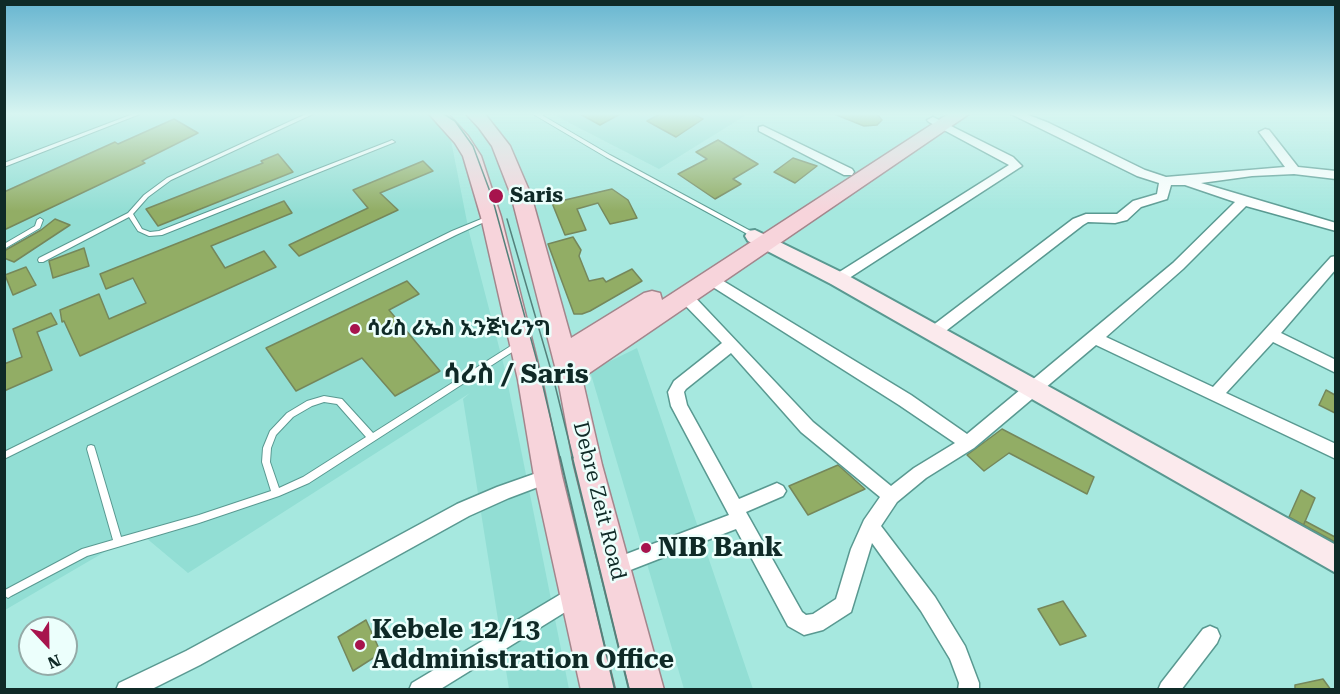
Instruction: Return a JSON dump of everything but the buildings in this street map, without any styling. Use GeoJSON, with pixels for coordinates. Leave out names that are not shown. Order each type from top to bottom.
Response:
{"type":"FeatureCollection","features":[{"type":"Feature","properties":{"kind":"main road","name":"Debre Zeit Road"},"geometry":{"type":"LineString","coordinates":[[466,146],[472,156],[491,217],[598,690]]}},
{"type":"Feature","properties":{"kind":"main road","name":"Debre Zeit Road"},"geometry":{"type":"LineString","coordinates":[[501,146],[513,172],[566,364],[588,465],[647,690]]}},
{"type":"Feature","properties":{"kind":"main road"},"geometry":{"type":"LineString","coordinates":[[566,364],[710,279],[848,172],[894,146]]}},
{"type":"Feature","properties":{"kind":"main road"},"geometry":{"type":"LineString","coordinates":[[566,364],[901,146]]}},
{"type":"Feature","properties":{"kind":"street"},"geometry":{"type":"LineString","coordinates":[[797,146],[848,172]]}},
{"type":"Feature","properties":{"kind":"street"},"geometry":{"type":"LineString","coordinates":[[838,279],[1016,166],[989,146]]}},
{"type":"Feature","properties":{"kind":"street"},"geometry":{"type":"LineString","coordinates":[[1088,146],[1141,173],[1164,181],[1294,170],[1335,175]]}},
{"type":"Feature","properties":{"kind":"street"},"geometry":{"type":"LineString","coordinates":[[1276,146],[1294,170]]}},
{"type":"Feature","properties":{"kind":"street"},"geometry":{"type":"LineString","coordinates":[[933,333],[1078,222],[1086,218],[1115,219],[1122,217],[1137,204],[1162,196],[1164,181]]}},
{"type":"Feature","properties":{"kind":"street"},"geometry":{"type":"LineString","coordinates":[[1185,181],[1244,201],[1335,227]]}},
{"type":"Feature","properties":{"kind":"street"},"geometry":{"type":"LineString","coordinates":[[732,344],[680,386],[676,392],[679,406],[795,620],[804,625],[816,623],[844,605],[860,549],[870,526],[891,496],[920,473],[968,443],[1095,338],[1178,266],[1244,201]]}},
{"type":"Feature","properties":{"kind":"street"},"geometry":{"type":"LineString","coordinates":[[761,238],[838,279],[1335,560]]}},
{"type":"Feature","properties":{"kind":"street"},"geometry":{"type":"LineString","coordinates":[[1215,395],[1335,260]]}},
{"type":"Feature","properties":{"kind":"street"},"geometry":{"type":"LineString","coordinates":[[710,279],[905,400],[968,443]]}},
{"type":"Feature","properties":{"kind":"street"},"geometry":{"type":"LineString","coordinates":[[684,295],[807,427],[891,496]]}},
{"type":"Feature","properties":{"kind":"street"},"geometry":{"type":"LineString","coordinates":[[1271,334],[1335,367]]}},
{"type":"Feature","properties":{"kind":"street"},"geometry":{"type":"LineString","coordinates":[[1095,338],[1335,452]]}},
{"type":"Feature","properties":{"kind":"street"},"geometry":{"type":"LineString","coordinates":[[126,690],[193,658],[463,510],[503,492],[548,476]]}},
{"type":"Feature","properties":{"kind":"street"},"geometry":{"type":"LineString","coordinates":[[615,567],[737,514],[777,490]]}},
{"type":"Feature","properties":{"kind":"street"},"geometry":{"type":"LineString","coordinates":[[870,526],[928,604],[958,653],[969,683],[968,690]]}},
{"type":"Feature","properties":{"kind":"street"},"geometry":{"type":"LineString","coordinates":[[419,690],[576,594]]}},
{"type":"Feature","properties":{"kind":"street"},"geometry":{"type":"LineString","coordinates":[[1168,690],[1210,636]]}},
{"type":"Feature","properties":{"kind":"lane"},"geometry":{"type":"LineString","coordinates":[[4,165],[52,146]]}},
{"type":"Feature","properties":{"kind":"lane"},"geometry":{"type":"LineString","coordinates":[[41,260],[130,214],[146,196],[169,178],[239,146]]}},
{"type":"Feature","properties":{"kind":"lane"},"geometry":{"type":"LineString","coordinates":[[130,214],[140,230],[149,234],[159,233],[381,146]]}},
{"type":"Feature","properties":{"kind":"lane"},"geometry":{"type":"LineString","coordinates":[[592,146],[761,238]]}},
{"type":"Feature","properties":{"kind":"lane"},"geometry":{"type":"LineString","coordinates":[[4,456],[454,233],[491,217]]}},
{"type":"Feature","properties":{"kind":"lane"},"geometry":{"type":"LineString","coordinates":[[4,247],[38,227],[40,220]]}},
{"type":"Feature","properties":{"kind":"lane"},"geometry":{"type":"LineString","coordinates":[[8,593],[62,563],[118,541],[199,519],[276,493],[306,480],[521,342]]}},
{"type":"Feature","properties":{"kind":"lane"},"geometry":{"type":"LineString","coordinates":[[276,493],[266,462],[267,448],[273,433],[290,415],[310,403],[324,399],[339,401],[372,438]]}},
{"type":"Feature","properties":{"kind":"lane"},"geometry":{"type":"LineString","coordinates":[[91,449],[118,541]]}},
{"type":"Feature","properties":{"kind":"shaded area"},"geometry":{"type":"Polygon","coordinates":[[[5,146],[452,146],[469,232],[505,370],[569,689],[509,689],[463,399],[470,393],[188,573],[139,532],[5,610],[5,146]]]}},
{"type":"Feature","properties":{"kind":"shaded area"},"geometry":{"type":"Polygon","coordinates":[[[615,146],[696,146],[659,169],[615,146]]]}},
{"type":"Feature","properties":{"kind":"shaded area"},"geometry":{"type":"Polygon","coordinates":[[[637,348],[753,689],[684,689],[590,371],[637,348]]]}},
{"type":"Feature","properties":{"kind":"tram line"},"geometry":{"type":"LineString","coordinates":[[473,146],[492,197],[537,361],[560,458]]}},
{"type":"Feature","properties":{"kind":"tram line"},"geometry":{"type":"LineString","coordinates":[[507,219],[553,377],[573,458]]}},
{"type":"Feature","properties":{"kind":"tram line"},"geometry":{"type":"LineString","coordinates":[[560,457],[615,690]]}},
{"type":"Feature","properties":{"kind":"tram line"},"geometry":{"type":"LineString","coordinates":[[572,457],[629,690]]}},
{"type":"Feature","properties":{"kind":"place","name":"Saris"},"geometry":{"type":"Point","coordinates":[496,196]}},
{"type":"Feature","properties":{"kind":"place","name":"ሳሪስ ሪኤስ ኢንጅነሪንግ"},"geometry":{"type":"Point","coordinates":[355,329]}},
{"type":"Feature","properties":{"kind":"place","name":"NIB Bank"},"geometry":{"type":"Point","coordinates":[646,548]}},
{"type":"Feature","properties":{"kind":"place","name":"Kebele 12/13 Addministration Office"},"geometry":{"type":"Point","coordinates":[360,645]}},
{"type":"Feature","properties":{"kind":"district","name":"ሳሪስ / Saris"},"geometry":{"type":"Point","coordinates":[516,375]}}]}
